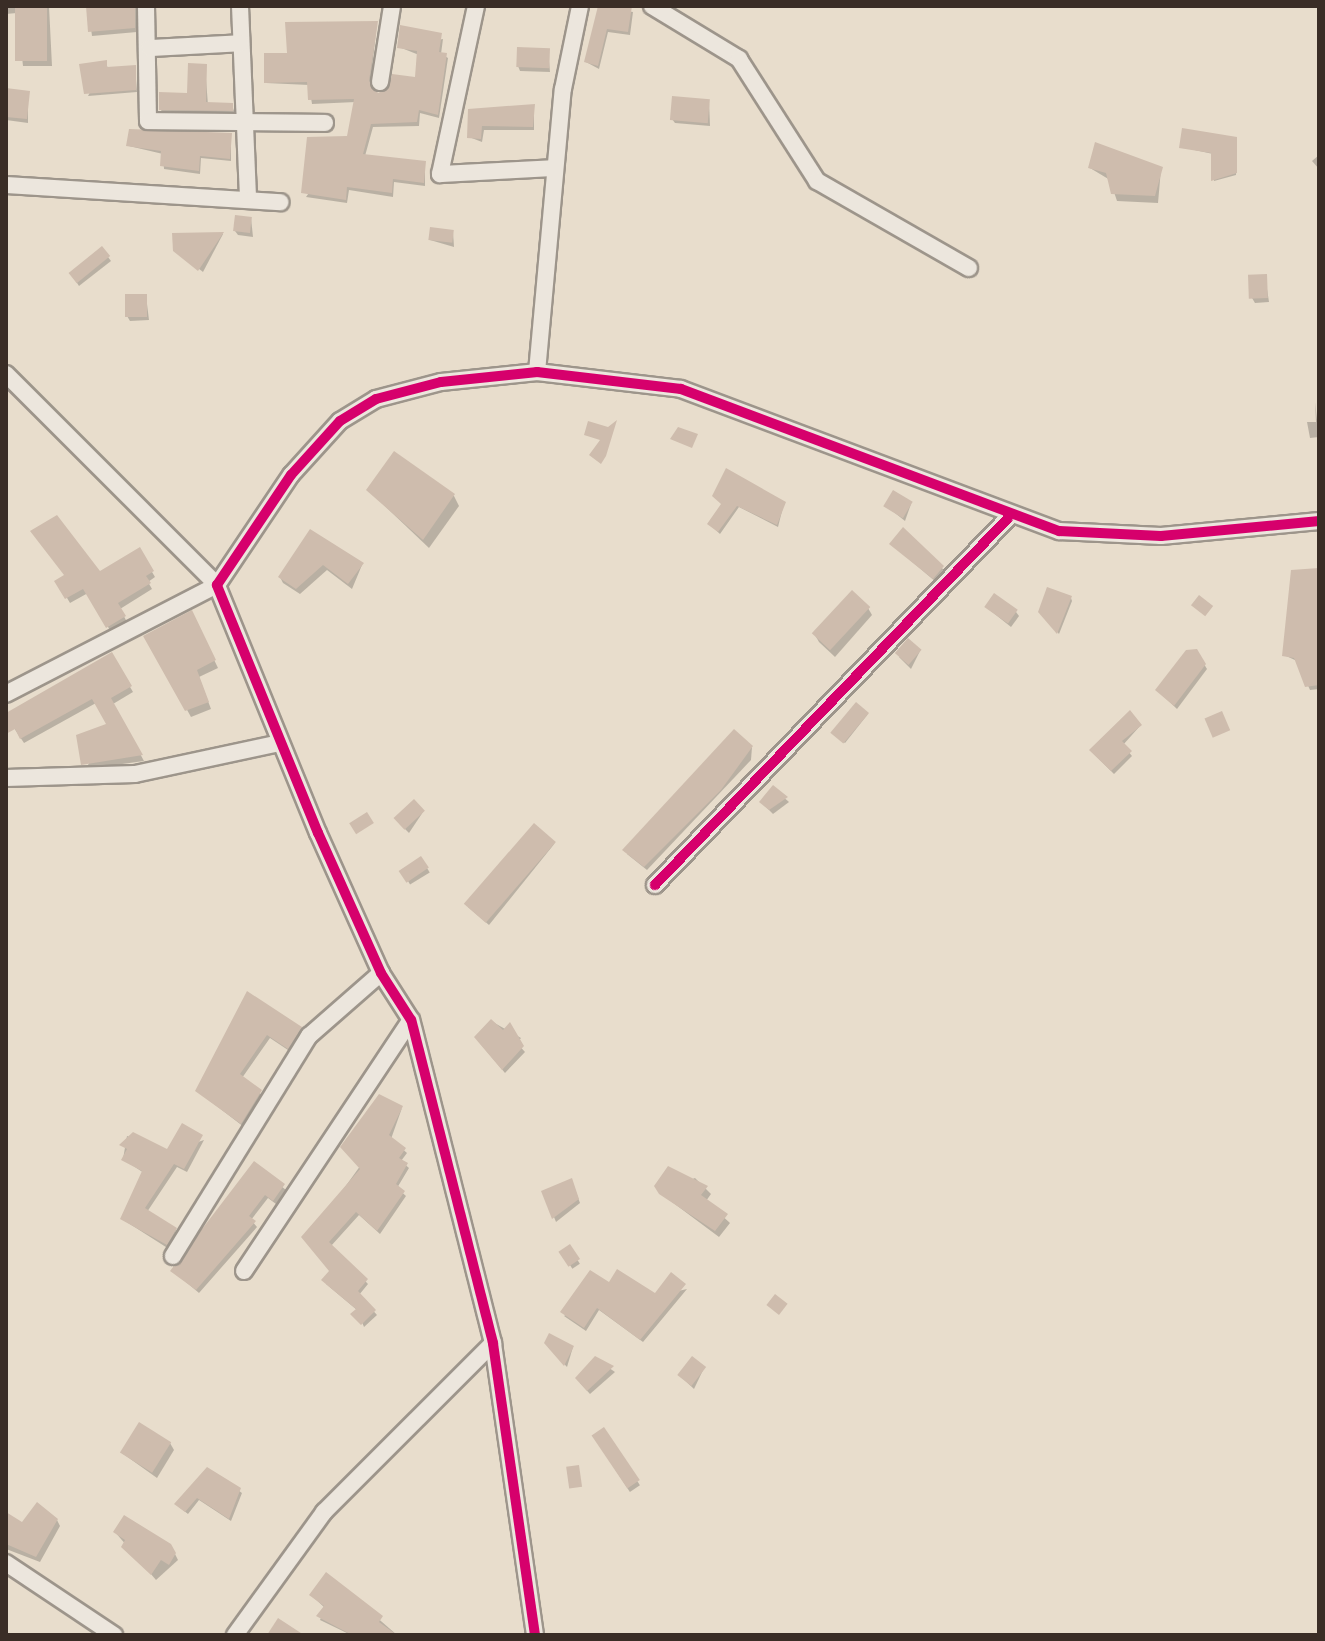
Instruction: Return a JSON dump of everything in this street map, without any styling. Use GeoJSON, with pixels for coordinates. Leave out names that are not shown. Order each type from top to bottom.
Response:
{"type":"FeatureCollection","features":[{"type":"Feature","properties":{"kind":"street"},"geometry":{"type":"LineString","coordinates":[[146,6],[150,48],[148,121],[325,123]]}},
{"type":"Feature","properties":{"kind":"street"},"geometry":{"type":"LineString","coordinates":[[240,6],[248,123],[248,200]]}},
{"type":"Feature","properties":{"kind":"street"},"geometry":{"type":"LineString","coordinates":[[380,82],[392,6]]}},
{"type":"Feature","properties":{"kind":"street"},"geometry":{"type":"LineString","coordinates":[[476,6],[440,174],[554,168]]}},
{"type":"Feature","properties":{"kind":"street"},"geometry":{"type":"LineString","coordinates":[[537,372],[554,168],[580,6]]}},
{"type":"Feature","properties":{"kind":"street"},"geometry":{"type":"LineString","coordinates":[[652,6],[739,59],[817,181],[969,268]]}},
{"type":"Feature","properties":{"kind":"street"},"geometry":{"type":"LineString","coordinates":[[150,48],[241,43]]}},
{"type":"Feature","properties":{"kind":"street"},"geometry":{"type":"LineString","coordinates":[[6,185],[280,202]]}},
{"type":"Feature","properties":{"kind":"street"},"geometry":{"type":"LineString","coordinates":[[6,694],[217,585],[291,475],[359,409],[415,387],[537,372],[681,389],[884,462],[1008,518],[1112,538],[1319,521]]}},
{"type":"Feature","properties":{"kind":"street"},"geometry":{"type":"LineString","coordinates":[[6,374],[217,585],[280,743],[381,973],[411,1020],[493,1343],[533,1631]]}},
{"type":"Feature","properties":{"kind":"street"},"geometry":{"type":"LineString","coordinates":[[655,885],[1008,518]]}},
{"type":"Feature","properties":{"kind":"street"},"geometry":{"type":"LineString","coordinates":[[6,778],[135,774],[280,743]]}},
{"type":"Feature","properties":{"kind":"street"},"geometry":{"type":"LineString","coordinates":[[173,1256],[283,1071],[335,1009],[381,973]]}},
{"type":"Feature","properties":{"kind":"street"},"geometry":{"type":"LineString","coordinates":[[244,1271],[411,1020]]}},
{"type":"Feature","properties":{"kind":"street"},"geometry":{"type":"LineString","coordinates":[[235,1635],[324,1512],[493,1343]]}},
{"type":"Feature","properties":{"kind":"street"},"geometry":{"type":"LineString","coordinates":[[6,1563],[114,1635]]}},
{"type":"Feature","properties":{"kind":"building"},"geometry":{"type":"Polygon","coordinates":[[[15,6],[47,6],[47,61],[15,61],[15,6]]]}},
{"type":"Feature","properties":{"kind":"building"},"geometry":{"type":"Polygon","coordinates":[[[86,6],[135,6],[135,28],[88,32],[86,6]]]}},
{"type":"Feature","properties":{"kind":"building"},"geometry":{"type":"Polygon","coordinates":[[[598,6],[632,6],[628,32],[607,29],[598,66],[584,62],[598,6]]]}},
{"type":"Feature","properties":{"kind":"building"},"geometry":{"type":"Polygon","coordinates":[[[378,21],[369,81],[378,93],[389,88],[392,74],[415,77],[417,51],[397,48],[400,25],[442,33],[439,52],[447,53],[438,115],[419,110],[417,122],[371,124],[363,154],[426,161],[424,183],[393,179],[392,193],[347,187],[346,200],[301,193],[307,137],[347,136],[354,99],[308,100],[307,82],[264,83],[264,53],[287,53],[285,22],[378,21]]]}},
{"type":"Feature","properties":{"kind":"building"},"geometry":{"type":"Polygon","coordinates":[[[517,47],[550,48],[549,68],[516,67],[517,47]]]}},
{"type":"Feature","properties":{"kind":"building"},"geometry":{"type":"Polygon","coordinates":[[[107,60],[107,67],[136,65],[136,90],[84,94],[79,64],[107,60]]]}},
{"type":"Feature","properties":{"kind":"building"},"geometry":{"type":"Polygon","coordinates":[[[188,63],[207,64],[206,102],[233,103],[233,111],[159,110],[159,92],[187,93],[188,63]]]}},
{"type":"Feature","properties":{"kind":"building"},"geometry":{"type":"Polygon","coordinates":[[[6,88],[30,91],[27,119],[6,117],[6,88]]]}},
{"type":"Feature","properties":{"kind":"building"},"geometry":{"type":"Polygon","coordinates":[[[672,96],[710,99],[708,123],[670,120],[672,96]]]}},
{"type":"Feature","properties":{"kind":"building"},"geometry":{"type":"Polygon","coordinates":[[[535,104],[533,127],[482,126],[481,139],[467,138],[468,109],[535,104]]]}},
{"type":"Feature","properties":{"kind":"building"},"geometry":{"type":"Polygon","coordinates":[[[1182,128],[1237,137],[1237,173],[1211,181],[1211,153],[1179,148],[1182,128]]]}},
{"type":"Feature","properties":{"kind":"building"},"geometry":{"type":"Polygon","coordinates":[[[129,129],[232,133],[230,159],[200,156],[199,171],[160,166],[161,151],[126,146],[129,129]]]}},
{"type":"Feature","properties":{"kind":"building"},"geometry":{"type":"Polygon","coordinates":[[[1095,142],[1163,167],[1155,196],[1111,194],[1106,173],[1088,168],[1095,142]]]}},
{"type":"Feature","properties":{"kind":"building"},"geometry":{"type":"Polygon","coordinates":[[[235,215],[252,217],[250,233],[233,231],[235,215]]]}},
{"type":"Feature","properties":{"kind":"building"},"geometry":{"type":"Polygon","coordinates":[[[430,227],[454,230],[452,243],[428,240],[430,227]]]}},
{"type":"Feature","properties":{"kind":"building"},"geometry":{"type":"Polygon","coordinates":[[[224,232],[198,271],[173,251],[172,233],[224,232]]]}},
{"type":"Feature","properties":{"kind":"building"},"geometry":{"type":"Polygon","coordinates":[[[102,246],[110,256],[77,283],[69,273],[102,246]]]}},
{"type":"Feature","properties":{"kind":"building"},"geometry":{"type":"Polygon","coordinates":[[[1267,274],[1268,298],[1249,299],[1248,275],[1267,274]]]}},
{"type":"Feature","properties":{"kind":"building"},"geometry":{"type":"Polygon","coordinates":[[[125,294],[147,294],[147,317],[125,317],[125,294]]]}},
{"type":"Feature","properties":{"kind":"building"},"geometry":{"type":"Polygon","coordinates":[[[617,420],[601,464],[589,455],[600,440],[584,435],[588,421],[608,427],[617,420]]]}},
{"type":"Feature","properties":{"kind":"building"},"geometry":{"type":"Polygon","coordinates":[[[678,427],[698,434],[692,448],[670,439],[678,427]]]}},
{"type":"Feature","properties":{"kind":"building"},"geometry":{"type":"Polygon","coordinates":[[[394,451],[455,494],[423,540],[366,490],[394,451]]]}},
{"type":"Feature","properties":{"kind":"building"},"geometry":{"type":"Polygon","coordinates":[[[726,468],[786,502],[777,525],[737,506],[718,532],[707,524],[721,504],[712,496],[726,468]]]}},
{"type":"Feature","properties":{"kind":"building"},"geometry":{"type":"Polygon","coordinates":[[[893,490],[913,502],[903,518],[883,506],[893,490]]]}},
{"type":"Feature","properties":{"kind":"building"},"geometry":{"type":"Polygon","coordinates":[[[57,515],[100,571],[140,547],[154,571],[146,576],[151,583],[118,603],[126,616],[106,628],[83,589],[65,599],[54,581],[64,575],[30,531],[57,515]]]}},
{"type":"Feature","properties":{"kind":"building"},"geometry":{"type":"Polygon","coordinates":[[[903,527],[944,566],[933,579],[889,544],[903,527]]]}},
{"type":"Feature","properties":{"kind":"building"},"geometry":{"type":"Polygon","coordinates":[[[310,529],[364,563],[348,584],[323,565],[296,589],[278,577],[310,529]]]}},
{"type":"Feature","properties":{"kind":"building"},"geometry":{"type":"Polygon","coordinates":[[[1319,568],[1319,685],[1305,687],[1294,658],[1282,656],[1291,570],[1319,568]]]}},
{"type":"Feature","properties":{"kind":"building"},"geometry":{"type":"Polygon","coordinates":[[[1047,587],[1072,596],[1057,634],[1038,612],[1047,587]]]}},
{"type":"Feature","properties":{"kind":"building"},"geometry":{"type":"Polygon","coordinates":[[[852,590],[870,607],[830,650],[812,633],[852,590]]]}},
{"type":"Feature","properties":{"kind":"building"},"geometry":{"type":"Polygon","coordinates":[[[994,593],[1018,610],[1008,624],[984,607],[994,593]]]}},
{"type":"Feature","properties":{"kind":"building"},"geometry":{"type":"Polygon","coordinates":[[[1199,595],[1213,606],[1205,616],[1191,605],[1199,595]]]}},
{"type":"Feature","properties":{"kind":"building"},"geometry":{"type":"Polygon","coordinates":[[[192,610],[216,660],[197,670],[209,702],[185,711],[143,636],[192,610]]]}},
{"type":"Feature","properties":{"kind":"building"},"geometry":{"type":"Polygon","coordinates":[[[908,638],[922,650],[908,665],[895,653],[908,638]]]}},
{"type":"Feature","properties":{"kind":"building"},"geometry":{"type":"Polygon","coordinates":[[[1197,649],[1206,664],[1174,706],[1155,690],[1186,650],[1197,649]]]}},
{"type":"Feature","properties":{"kind":"building"},"geometry":{"type":"Polygon","coordinates":[[[112,652],[132,686],[111,698],[143,755],[81,765],[76,735],[106,724],[92,699],[20,739],[15,729],[6,734],[6,713],[112,652]]]}},
{"type":"Feature","properties":{"kind":"building"},"geometry":{"type":"Polygon","coordinates":[[[856,702],[869,713],[843,744],[830,733],[856,702]]]}},
{"type":"Feature","properties":{"kind":"building"},"geometry":{"type":"Polygon","coordinates":[[[1130,710],[1142,725],[1122,741],[1132,751],[1111,771],[1089,750],[1130,710]]]}},
{"type":"Feature","properties":{"kind":"building"},"geometry":{"type":"Polygon","coordinates":[[[1222,711],[1230,730],[1213,738],[1205,718],[1222,711]]]}},
{"type":"Feature","properties":{"kind":"building"},"geometry":{"type":"Polygon","coordinates":[[[734,729],[753,746],[721,790],[644,867],[622,850],[734,729]]]}},
{"type":"Feature","properties":{"kind":"building"},"geometry":{"type":"Polygon","coordinates":[[[773,785],[788,797],[769,810],[759,802],[773,785]]]}},
{"type":"Feature","properties":{"kind":"building"},"geometry":{"type":"Polygon","coordinates":[[[414,799],[425,811],[404,830],[394,818],[414,799]]]}},
{"type":"Feature","properties":{"kind":"building"},"geometry":{"type":"Polygon","coordinates":[[[367,812],[374,823],[356,834],[349,823],[367,812]]]}},
{"type":"Feature","properties":{"kind":"building"},"geometry":{"type":"Polygon","coordinates":[[[534,823],[556,842],[486,923],[464,904],[534,823]]]}},
{"type":"Feature","properties":{"kind":"building"},"geometry":{"type":"Polygon","coordinates":[[[421,856],[429,868],[406,883],[399,871],[421,856]]]}},
{"type":"Feature","properties":{"kind":"building"},"geometry":{"type":"Polygon","coordinates":[[[247,991],[302,1027],[288,1049],[267,1035],[240,1074],[262,1090],[241,1124],[195,1091],[247,991]]]}},
{"type":"Feature","properties":{"kind":"building"},"geometry":{"type":"Polygon","coordinates":[[[491,1019],[503,1030],[510,1022],[524,1046],[502,1070],[474,1037],[491,1019]]]}},
{"type":"Feature","properties":{"kind":"building"},"geometry":{"type":"Polygon","coordinates":[[[379,1094],[403,1106],[389,1135],[406,1148],[399,1158],[408,1163],[396,1184],[405,1191],[377,1231],[356,1212],[329,1242],[368,1279],[358,1291],[376,1310],[361,1325],[350,1314],[356,1309],[321,1280],[329,1271],[301,1237],[360,1169],[340,1147],[379,1094]]]}},
{"type":"Feature","properties":{"kind":"building"},"geometry":{"type":"Polygon","coordinates":[[[182,1123],[203,1135],[184,1169],[174,1164],[145,1208],[177,1228],[167,1245],[120,1219],[142,1171],[121,1160],[127,1149],[119,1145],[133,1132],[167,1149],[182,1123]]]}},
{"type":"Feature","properties":{"kind":"building"},"geometry":{"type":"Polygon","coordinates":[[[254,1161],[285,1184],[273,1201],[265,1195],[249,1216],[256,1221],[196,1290],[170,1271],[254,1161]]]}},
{"type":"Feature","properties":{"kind":"building"},"geometry":{"type":"Polygon","coordinates":[[[668,1166],[708,1186],[701,1195],[728,1214],[715,1231],[659,1194],[654,1186],[668,1166]]]}},
{"type":"Feature","properties":{"kind":"building"},"geometry":{"type":"Polygon","coordinates":[[[572,1178],[579,1199],[552,1219],[541,1191],[572,1178]]]}},
{"type":"Feature","properties":{"kind":"building"},"geometry":{"type":"Polygon","coordinates":[[[570,1244],[580,1259],[568,1267],[558,1252],[570,1244]]]}},
{"type":"Feature","properties":{"kind":"building"},"geometry":{"type":"Polygon","coordinates":[[[617,1269],[655,1293],[671,1272],[686,1284],[640,1340],[597,1308],[584,1328],[560,1312],[590,1270],[609,1282],[617,1269]]]}},
{"type":"Feature","properties":{"kind":"building"},"geometry":{"type":"Polygon","coordinates":[[[775,1294],[788,1304],[779,1315],[766,1305],[775,1294]]]}},
{"type":"Feature","properties":{"kind":"building"},"geometry":{"type":"Polygon","coordinates":[[[549,1333],[574,1346],[564,1366],[544,1343],[549,1333]]]}},
{"type":"Feature","properties":{"kind":"building"},"geometry":{"type":"Polygon","coordinates":[[[595,1356],[614,1366],[587,1391],[575,1378],[595,1356]]]}},
{"type":"Feature","properties":{"kind":"building"},"geometry":{"type":"Polygon","coordinates":[[[692,1356],[706,1367],[691,1386],[677,1375],[692,1356]]]}},
{"type":"Feature","properties":{"kind":"building"},"geometry":{"type":"Polygon","coordinates":[[[139,1422],[171,1442],[152,1473],[120,1453],[139,1422]]]}},
{"type":"Feature","properties":{"kind":"building"},"geometry":{"type":"Polygon","coordinates":[[[604,1427],[640,1480],[627,1488],[592,1435],[604,1427]]]}},
{"type":"Feature","properties":{"kind":"building"},"geometry":{"type":"Polygon","coordinates":[[[579,1465],[582,1487],[569,1489],[566,1467],[579,1465]]]}},
{"type":"Feature","properties":{"kind":"building"},"geometry":{"type":"Polygon","coordinates":[[[207,1467],[241,1488],[229,1519],[197,1498],[185,1512],[174,1504],[207,1467]]]}},
{"type":"Feature","properties":{"kind":"building"},"geometry":{"type":"Polygon","coordinates":[[[37,1502],[58,1519],[36,1557],[6,1544],[6,1512],[22,1522],[37,1502]]]}},
{"type":"Feature","properties":{"kind":"building"},"geometry":{"type":"Polygon","coordinates":[[[124,1515],[171,1544],[176,1553],[169,1565],[161,1560],[151,1575],[121,1547],[125,1540],[113,1532],[124,1515]]]}},
{"type":"Feature","properties":{"kind":"building"},"geometry":{"type":"Polygon","coordinates":[[[326,1572],[383,1616],[379,1622],[397,1635],[352,1635],[316,1616],[324,1606],[309,1595],[326,1572]]]}},
{"type":"Feature","properties":{"kind":"building"},"geometry":{"type":"Polygon","coordinates":[[[278,1618],[304,1635],[267,1635],[278,1618]]]}},
{"type":"Feature","properties":{"kind":"cycle path"},"geometry":{"type":"LineString","coordinates":[[535,1635],[493,1343],[411,1020],[381,973],[318,833],[217,585],[291,475],[340,421],[376,399],[441,382],[537,372],[681,389],[1059,531],[1161,536],[1319,521]]}},
{"type":"Feature","properties":{"kind":"cycle path"},"geometry":{"type":"LineString","coordinates":[[655,885],[1008,518]]}}]}
